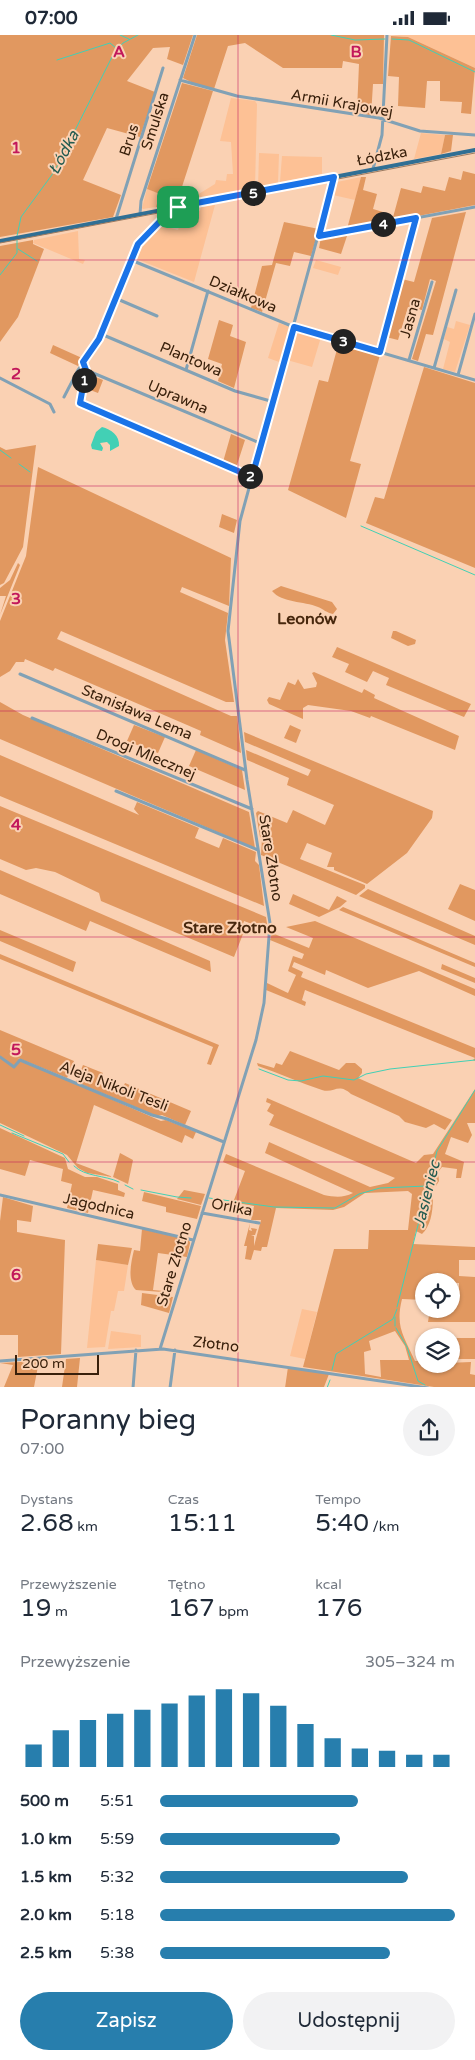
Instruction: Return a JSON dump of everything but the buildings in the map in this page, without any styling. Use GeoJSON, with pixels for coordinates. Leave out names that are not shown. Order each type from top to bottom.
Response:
{"type":"FeatureCollection","features":[{"type":"Feature","properties":{"kind":"main road","name":"Łódzka"},"geometry":{"type":"LineString","coordinates":[[0,241],[475,150]]}},
{"type":"Feature","properties":{"kind":"street","name":"Smulska"},"geometry":{"type":"LineString","coordinates":[[140,214],[141,201],[195,35]]}},
{"type":"Feature","properties":{"kind":"street"},"geometry":{"type":"LineString","coordinates":[[373,169],[382,137],[388,35]]}},
{"type":"Feature","properties":{"kind":"street","name":"Brus"},"geometry":{"type":"LineString","coordinates":[[116,219],[163,67]]}},
{"type":"Feature","properties":{"kind":"street","name":"Armii Krajowej"},"geometry":{"type":"LineString","coordinates":[[180,80],[235,95],[383,119],[420,131],[475,135]]}},
{"type":"Feature","properties":{"kind":"street","name":"Stare Złotno"},"geometry":{"type":"LineString","coordinates":[[160,1349],[256,1040],[264,1003],[270,923],[246,770],[228,631],[238,531],[334,177]]}},
{"type":"Feature","properties":{"kind":"street"},"geometry":{"type":"LineString","coordinates":[[319,236],[475,207]]}},
{"type":"Feature","properties":{"kind":"street"},"geometry":{"type":"LineString","coordinates":[[64,397],[78,370],[83,365],[101,334],[142,238],[165,216],[165,209]]}},
{"type":"Feature","properties":{"kind":"street"},"geometry":{"type":"LineString","coordinates":[[380,352],[416,218]]}},
{"type":"Feature","properties":{"kind":"street","name":"Działkowa"},"geometry":{"type":"LineString","coordinates":[[131,260],[294,327],[475,380]]}},
{"type":"Feature","properties":{"kind":"street","name":"Jasna"},"geometry":{"type":"LineString","coordinates":[[409,360],[432,282]]}},
{"type":"Feature","properties":{"kind":"street"},"geometry":{"type":"LineString","coordinates":[[434,369],[456,290]]}},
{"type":"Feature","properties":{"kind":"street"},"geometry":{"type":"LineString","coordinates":[[186,370],[208,291]]}},
{"type":"Feature","properties":{"kind":"street"},"geometry":{"type":"LineString","coordinates":[[115,298],[157,315]]}},
{"type":"Feature","properties":{"kind":"street"},"geometry":{"type":"LineString","coordinates":[[458,375],[475,314]]}},
{"type":"Feature","properties":{"kind":"street","name":"Plantowa"},"geometry":{"type":"LineString","coordinates":[[101,334],[235,391],[274,402]]}},
{"type":"Feature","properties":{"kind":"street"},"geometry":{"type":"LineString","coordinates":[[83,365],[86,370],[80,403],[252,478]]}},
{"type":"Feature","properties":{"kind":"street","name":"Uprawna"},"geometry":{"type":"LineString","coordinates":[[86,370],[262,445]]}},
{"type":"Feature","properties":{"kind":"street"},"geometry":{"type":"LineString","coordinates":[[0,379],[50,404],[54,412]]}},
{"type":"Feature","properties":{"kind":"street","name":"Stanisława Lema"},"geometry":{"type":"LineString","coordinates":[[20,674],[246,770]]}},
{"type":"Feature","properties":{"kind":"street","name":"Drogi Mlecznej"},"geometry":{"type":"LineString","coordinates":[[32,718],[252,809]]}},
{"type":"Feature","properties":{"kind":"street"},"geometry":{"type":"LineString","coordinates":[[116,791],[258,849]]}},
{"type":"Feature","properties":{"kind":"street","name":"Aleja Nikoli Tesli"},"geometry":{"type":"LineString","coordinates":[[0,1057],[14,1067],[20,1061],[224,1142]]}},
{"type":"Feature","properties":{"kind":"street","name":"Jagodnica"},"geometry":{"type":"LineString","coordinates":[[0,1195],[193,1239]]}},
{"type":"Feature","properties":{"kind":"street","name":"Orlika"},"geometry":{"type":"LineString","coordinates":[[202,1213],[259,1223]]}},
{"type":"Feature","properties":{"kind":"street","name":"Złotno"},"geometry":{"type":"LineString","coordinates":[[0,1361],[160,1349],[428,1387]]}},
{"type":"Feature","properties":{"kind":"street"},"geometry":{"type":"LineString","coordinates":[[133,1387],[136,1350]]}},
{"type":"Feature","properties":{"kind":"street"},"geometry":{"type":"LineString","coordinates":[[170,1387],[175,1350]]}},
{"type":"Feature","properties":{"kind":"shaded area"},"geometry":{"type":"Polygon","coordinates":[[[0,35],[193,35],[183,65],[167,59],[170,47],[153,48],[127,81],[155,92],[140,137],[107,128],[83,180],[121,195],[113,217],[0,237],[0,35]]]}},
{"type":"Feature","properties":{"kind":"shaded area"},"geometry":{"type":"Polygon","coordinates":[[[197,35],[211,35],[195,84],[183,78],[197,35]]]}},
{"type":"Feature","properties":{"kind":"shaded area"},"geometry":{"type":"Polygon","coordinates":[[[211,35],[384,35],[383,84],[373,84],[371,116],[357,111],[359,64],[343,61],[342,68],[283,68],[245,43],[228,46],[214,89],[195,84],[211,35]]]}},
{"type":"Feature","properties":{"kind":"shaded area"},"geometry":{"type":"Polygon","coordinates":[[[390,35],[475,35],[475,68],[408,37],[390,35]]]}},
{"type":"Feature","properties":{"kind":"shaded area"},"geometry":{"type":"Polygon","coordinates":[[[391,36],[408,37],[475,68],[471,114],[461,113],[462,102],[440,101],[440,81],[427,81],[425,108],[398,106],[399,77],[388,76],[391,36]]]}},
{"type":"Feature","properties":{"kind":"shaded area"},"geometry":{"type":"Polygon","coordinates":[[[182,83],[213,91],[179,196],[168,196],[167,205],[156,207],[160,194],[147,189],[182,83]]]}},
{"type":"Feature","properties":{"kind":"shaded area"},"geometry":{"type":"Polygon","coordinates":[[[231,98],[255,101],[257,104],[255,188],[184,203],[215,184],[216,180],[226,181],[227,174],[233,174],[231,142],[220,141],[231,98]]]}},
{"type":"Feature","properties":{"kind":"shaded area"},"geometry":{"type":"Polygon","coordinates":[[[421,133],[445,135],[441,154],[414,159],[421,133]]]}},
{"type":"Feature","properties":{"kind":"shaded area"},"geometry":{"type":"Polygon","coordinates":[[[445,135],[453,135],[451,151],[441,154],[445,135]]]}},
{"type":"Feature","properties":{"kind":"shaded area"},"geometry":{"type":"Polygon","coordinates":[[[259,153],[279,154],[278,183],[258,188],[259,153]]]}},
{"type":"Feature","properties":{"kind":"shaded area"},"geometry":{"type":"Polygon","coordinates":[[[282,156],[322,157],[322,174],[280,182],[282,156]]]}},
{"type":"Feature","properties":{"kind":"shaded area"},"geometry":{"type":"Polygon","coordinates":[[[463,171],[475,174],[475,205],[392,221],[401,188],[421,193],[423,186],[445,191],[449,177],[461,180],[463,171]]]}},
{"type":"Feature","properties":{"kind":"shaded area"},"geometry":{"type":"Polygon","coordinates":[[[361,177],[355,200],[333,195],[337,182],[361,177]]]}},
{"type":"Feature","properties":{"kind":"shaded area"},"geometry":{"type":"Polygon","coordinates":[[[361,177],[366,177],[363,190],[377,194],[373,209],[383,212],[380,223],[347,229],[361,177]]]}},
{"type":"Feature","properties":{"kind":"shaded area"},"geometry":{"type":"Polygon","coordinates":[[[147,189],[161,194],[156,207],[143,209],[142,208],[147,189]]]}},
{"type":"Feature","properties":{"kind":"shaded area"},"geometry":{"type":"Polygon","coordinates":[[[215,205],[194,282],[134,258],[143,239],[156,225],[159,226],[161,224],[168,214],[171,213],[167,227],[178,230],[184,211],[195,209],[200,211],[201,207],[215,205]]]}},
{"type":"Feature","properties":{"kind":"shaded area"},"geometry":{"type":"Polygon","coordinates":[[[466,212],[433,335],[426,334],[418,361],[412,359],[436,281],[430,279],[422,310],[408,307],[398,340],[386,337],[402,279],[414,282],[432,218],[466,212]]]}},
{"type":"Feature","properties":{"kind":"shaded area"},"geometry":{"type":"Polygon","coordinates":[[[284,222],[319,229],[311,256],[294,252],[290,266],[276,263],[262,312],[251,308],[262,266],[272,265],[284,222]]]}},
{"type":"Feature","properties":{"kind":"shaded area"},"geometry":{"type":"Polygon","coordinates":[[[78,231],[79,259],[85,260],[83,264],[33,243],[34,240],[78,231]]]}},
{"type":"Feature","properties":{"kind":"shaded area"},"geometry":{"type":"Polygon","coordinates":[[[348,233],[341,254],[319,248],[321,237],[348,233]]]}},
{"type":"Feature","properties":{"kind":"shaded area"},"geometry":{"type":"Polygon","coordinates":[[[33,240],[33,244],[44,249],[18,317],[0,342],[0,246],[33,240]]]}},
{"type":"Feature","properties":{"kind":"shaded area"},"geometry":{"type":"Polygon","coordinates":[[[316,260],[341,267],[338,275],[313,268],[316,260]]]}},
{"type":"Feature","properties":{"kind":"shaded area"},"geometry":{"type":"Polygon","coordinates":[[[219,320],[233,325],[230,336],[246,342],[234,388],[218,381],[222,364],[208,359],[219,320]]]}},
{"type":"Feature","properties":{"kind":"shaded area"},"geometry":{"type":"Polygon","coordinates":[[[456,321],[470,325],[455,372],[443,369],[450,342],[444,339],[447,327],[454,329],[456,321]]]}},
{"type":"Feature","properties":{"kind":"shaded area"},"geometry":{"type":"Polygon","coordinates":[[[279,323],[290,327],[291,330],[282,363],[268,358],[279,323]]]}},
{"type":"Feature","properties":{"kind":"shaded area"},"geometry":{"type":"Polygon","coordinates":[[[296,330],[312,337],[313,334],[321,337],[312,367],[287,360],[296,330]]]}},
{"type":"Feature","properties":{"kind":"shaded area"},"geometry":{"type":"Polygon","coordinates":[[[339,342],[380,355],[350,461],[361,464],[346,518],[288,490],[319,380],[328,382],[339,342]]]}},
{"type":"Feature","properties":{"kind":"shaded area"},"geometry":{"type":"Polygon","coordinates":[[[53,345],[82,358],[78,366],[50,353],[53,345]]]}},
{"type":"Feature","properties":{"kind":"shaded area"},"geometry":{"type":"Polygon","coordinates":[[[424,367],[475,383],[475,568],[366,523],[375,497],[384,499],[424,367]]]}},
{"type":"Feature","properties":{"kind":"shaded area"},"geometry":{"type":"Polygon","coordinates":[[[88,374],[103,380],[98,393],[85,388],[88,374]]]}},
{"type":"Feature","properties":{"kind":"shaded area"},"geometry":{"type":"Polygon","coordinates":[[[231,434],[245,440],[236,468],[223,462],[231,434]]]}},
{"type":"Feature","properties":{"kind":"shaded area"},"geometry":{"type":"Polygon","coordinates":[[[36,445],[23,547],[4,583],[0,585],[0,447],[6,450],[36,445]]]}},
{"type":"Feature","properties":{"kind":"shaded area"},"geometry":{"type":"Polygon","coordinates":[[[38,467],[231,558],[229,606],[182,587],[180,592],[228,613],[225,640],[234,702],[226,702],[61,631],[57,639],[231,716],[237,716],[241,753],[200,735],[201,731],[55,668],[53,671],[25,659],[24,662],[16,662],[10,671],[0,677],[0,621],[26,556],[38,467]]]}},
{"type":"Feature","properties":{"kind":"shaded area"},"geometry":{"type":"Polygon","coordinates":[[[222,514],[237,520],[234,533],[219,527],[222,514]]]}},
{"type":"Feature","properties":{"kind":"shaded area"},"geometry":{"type":"Polygon","coordinates":[[[18,563],[20,565],[0,615],[6,596],[0,596],[0,588],[10,580],[18,563]]]}},
{"type":"Feature","properties":{"kind":"shaded area"},"geometry":{"type":"Polygon","coordinates":[[[281,586],[332,602],[337,609],[333,614],[312,605],[281,598],[272,591],[281,586]]]}},
{"type":"Feature","properties":{"kind":"shaded area"},"geometry":{"type":"Polygon","coordinates":[[[393,631],[416,640],[415,644],[408,646],[391,638],[393,631]]]}},
{"type":"Feature","properties":{"kind":"shaded area"},"geometry":{"type":"Polygon","coordinates":[[[337,647],[471,704],[464,717],[386,685],[389,678],[373,671],[367,682],[345,672],[349,664],[332,657],[337,647]]]}},
{"type":"Feature","properties":{"kind":"shaded area"},"geometry":{"type":"Polygon","coordinates":[[[314,672],[362,693],[364,689],[375,695],[374,698],[459,736],[455,750],[371,716],[370,718],[351,711],[308,705],[303,708],[303,719],[269,704],[267,700],[269,697],[280,700],[288,682],[295,685],[298,679],[304,689],[316,687],[317,683],[312,673],[314,672]]]}},
{"type":"Feature","properties":{"kind":"shaded area"},"geometry":{"type":"Polygon","coordinates":[[[0,702],[23,715],[249,812],[255,848],[0,739],[0,702]]]}},
{"type":"Feature","properties":{"kind":"shaded area"},"geometry":{"type":"Polygon","coordinates":[[[134,725],[165,737],[158,753],[127,741],[134,725]]]}},
{"type":"Feature","properties":{"kind":"shaded area"},"geometry":{"type":"Polygon","coordinates":[[[290,725],[301,730],[296,743],[284,738],[290,725]]]}},
{"type":"Feature","properties":{"kind":"shaded area"},"geometry":{"type":"Polygon","coordinates":[[[244,732],[433,811],[432,818],[407,853],[367,884],[334,870],[334,867],[327,867],[332,853],[307,843],[300,859],[365,885],[365,888],[356,895],[261,855],[262,838],[260,837],[256,813],[258,811],[287,823],[293,810],[325,825],[334,805],[287,785],[289,778],[247,760],[246,750],[308,776],[311,770],[245,742],[244,732]]]}},
{"type":"Feature","properties":{"kind":"shaded area"},"geometry":{"type":"Polygon","coordinates":[[[196,750],[242,770],[245,790],[189,766],[196,750]]]}},
{"type":"Feature","properties":{"kind":"shaded area"},"geometry":{"type":"Polygon","coordinates":[[[0,755],[139,815],[134,809],[137,802],[199,828],[195,838],[219,848],[223,838],[256,852],[255,861],[259,865],[264,906],[0,796],[0,755]]]}},
{"type":"Feature","properties":{"kind":"shaded area"},"geometry":{"type":"Polygon","coordinates":[[[0,806],[266,917],[268,930],[244,921],[240,933],[243,934],[234,957],[101,901],[99,893],[55,872],[36,868],[26,870],[0,859],[0,806]]]}},
{"type":"Feature","properties":{"kind":"shaded area"},"geometry":{"type":"Polygon","coordinates":[[[0,870],[210,961],[211,972],[90,921],[86,931],[0,894],[0,870]]]}},
{"type":"Feature","properties":{"kind":"shaded area"},"geometry":{"type":"Polygon","coordinates":[[[460,884],[475,890],[475,921],[448,909],[460,884]]]}},
{"type":"Feature","properties":{"kind":"shaded area"},"geometry":{"type":"Polygon","coordinates":[[[368,889],[475,936],[475,945],[359,896],[368,889]]]}},
{"type":"Feature","properties":{"kind":"shaded area"},"geometry":{"type":"Polygon","coordinates":[[[293,894],[329,910],[337,896],[347,901],[340,907],[319,917],[289,904],[293,894]]]}},
{"type":"Feature","properties":{"kind":"shaded area"},"geometry":{"type":"Polygon","coordinates":[[[343,907],[475,963],[475,967],[339,910],[343,907]]]}},
{"type":"Feature","properties":{"kind":"shaded area"},"geometry":{"type":"Polygon","coordinates":[[[315,921],[475,989],[475,996],[419,971],[368,988],[326,970],[325,975],[294,962],[292,967],[303,972],[301,977],[475,1048],[475,1058],[305,990],[302,1000],[306,1002],[305,1006],[266,990],[267,983],[288,993],[296,975],[288,971],[293,956],[302,959],[304,954],[270,940],[272,933],[309,948],[313,938],[286,927],[315,921]]]}},
{"type":"Feature","properties":{"kind":"shaded area"},"geometry":{"type":"Polygon","coordinates":[[[0,930],[76,962],[73,972],[0,941],[0,930]]]}},
{"type":"Feature","properties":{"kind":"shaded area"},"geometry":{"type":"Polygon","coordinates":[[[0,954],[219,1045],[211,1065],[207,1064],[213,1047],[0,959],[0,954]]]}},
{"type":"Feature","properties":{"kind":"shaded area"},"geometry":{"type":"Polygon","coordinates":[[[442,964],[475,978],[475,983],[441,969],[442,964]]]}},
{"type":"Feature","properties":{"kind":"shaded area"},"geometry":{"type":"Polygon","coordinates":[[[0,1030],[74,1061],[67,1078],[13,1056],[161,1121],[166,1120],[196,1132],[193,1139],[185,1135],[182,1143],[94,1105],[76,1163],[113,1177],[87,1173],[78,1168],[67,1155],[0,1123],[0,1030]]]}},
{"type":"Feature","properties":{"kind":"shaded area"},"geometry":{"type":"Polygon","coordinates":[[[290,1051],[339,1070],[346,1063],[355,1063],[362,1069],[362,1073],[358,1078],[452,1120],[445,1130],[434,1124],[426,1128],[405,1122],[399,1116],[343,1089],[322,1090],[258,1066],[257,1063],[274,1068],[276,1063],[282,1065],[290,1051]]]}},
{"type":"Feature","properties":{"kind":"shaded area"},"geometry":{"type":"Polygon","coordinates":[[[83,1065],[103,1073],[101,1081],[122,1090],[125,1083],[191,1111],[185,1125],[162,1115],[157,1116],[76,1082],[83,1065]]]}},
{"type":"Feature","properties":{"kind":"shaded area"},"geometry":{"type":"Polygon","coordinates":[[[475,1089],[475,1123],[467,1123],[472,1135],[468,1143],[451,1137],[445,1154],[464,1162],[461,1178],[456,1178],[457,1169],[442,1167],[438,1172],[439,1181],[432,1188],[433,1206],[431,1219],[422,1234],[416,1231],[413,1244],[475,1247],[475,1260],[459,1260],[459,1273],[415,1273],[415,1300],[402,1299],[400,1324],[404,1338],[415,1361],[415,1373],[460,1373],[460,1362],[471,1362],[470,1374],[475,1375],[475,1387],[434,1387],[303,1367],[334,1249],[368,1249],[369,1230],[408,1230],[412,1194],[408,1191],[365,1193],[344,1207],[333,1210],[276,1208],[267,1247],[262,1247],[261,1251],[254,1250],[251,1260],[245,1259],[247,1246],[244,1246],[250,1223],[249,1230],[252,1231],[251,1228],[257,1229],[255,1235],[251,1235],[254,1236],[254,1246],[261,1220],[251,1220],[254,1206],[231,1202],[234,1200],[245,1171],[223,1162],[226,1154],[324,1195],[342,1196],[353,1193],[265,1153],[269,1142],[370,1187],[388,1183],[395,1178],[269,1125],[274,1115],[267,1111],[271,1104],[266,1102],[267,1098],[416,1163],[424,1155],[433,1154],[475,1089]],[[395,1331],[369,1341],[371,1350],[364,1352],[365,1374],[381,1377],[380,1360],[409,1360],[405,1346],[395,1331]]]}},
{"type":"Feature","properties":{"kind":"shaded area"},"geometry":{"type":"Polygon","coordinates":[[[0,1128],[65,1158],[68,1169],[85,1177],[97,1177],[118,1184],[118,1190],[125,1193],[124,1197],[93,1190],[88,1213],[67,1208],[72,1184],[61,1181],[63,1169],[30,1160],[25,1176],[0,1169],[0,1128]]]}},
{"type":"Feature","properties":{"kind":"shaded area"},"geometry":{"type":"Polygon","coordinates":[[[120,1153],[133,1160],[128,1184],[113,1177],[120,1153]]]}},
{"type":"Feature","properties":{"kind":"shaded area"},"geometry":{"type":"Polygon","coordinates":[[[184,1190],[205,1194],[201,1205],[177,1199],[184,1190]]]}},
{"type":"Feature","properties":{"kind":"shaded area"},"geometry":{"type":"Polygon","coordinates":[[[144,1192],[201,1206],[197,1219],[166,1212],[166,1207],[142,1201],[144,1192]]]}},
{"type":"Feature","properties":{"kind":"shaded area"},"geometry":{"type":"Polygon","coordinates":[[[3,1197],[33,1206],[31,1222],[17,1220],[17,1232],[65,1240],[61,1354],[18,1357],[18,1335],[0,1335],[0,1221],[3,1197]]]}},
{"type":"Feature","properties":{"kind":"shaded area"},"geometry":{"type":"Polygon","coordinates":[[[142,1229],[189,1240],[190,1243],[187,1257],[158,1253],[153,1290],[164,1291],[162,1292],[136,1290],[131,1282],[130,1271],[134,1250],[140,1251],[142,1229]]]}},
{"type":"Feature","properties":{"kind":"shaded area"},"geometry":{"type":"Polygon","coordinates":[[[98,1244],[132,1248],[128,1265],[96,1260],[98,1244]]]}},
{"type":"Feature","properties":{"kind":"shaded area"},"geometry":{"type":"Polygon","coordinates":[[[96,1260],[128,1265],[124,1291],[118,1291],[114,1311],[111,1311],[105,1347],[87,1348],[96,1260]]]}},
{"type":"Feature","properties":{"kind":"shaded area"},"geometry":{"type":"Polygon","coordinates":[[[460,1276],[475,1277],[475,1322],[428,1322],[429,1318],[460,1318],[460,1276]]]}},
{"type":"Feature","properties":{"kind":"shaded area"},"geometry":{"type":"Polygon","coordinates":[[[142,1293],[173,1297],[169,1313],[141,1305],[142,1293]]]}},
{"type":"Feature","properties":{"kind":"shaded area"},"geometry":{"type":"Polygon","coordinates":[[[302,1309],[317,1312],[305,1359],[290,1356],[302,1309]]]}},
{"type":"Feature","properties":{"kind":"shaded area"},"geometry":{"type":"Polygon","coordinates":[[[111,1331],[141,1335],[141,1347],[108,1349],[111,1331]]]}},
{"type":"Feature","properties":{"kind":"shaded area"},"geometry":{"type":"Polygon","coordinates":[[[460,1338],[475,1338],[475,1359],[460,1359],[460,1338]]]}},
{"type":"Feature","properties":{"kind":"shaded area"},"geometry":{"type":"Polygon","coordinates":[[[80,1358],[77,1387],[62,1387],[66,1359],[80,1358]]]}},
{"type":"Feature","properties":{"kind":"shaded area"},"geometry":{"type":"Polygon","coordinates":[[[39,1361],[34,1387],[4,1387],[13,1365],[0,1363],[39,1361]]]}},
{"type":"Feature","properties":{"kind":"shaded area"},"geometry":{"type":"Polygon","coordinates":[[[288,1367],[329,1374],[324,1387],[285,1387],[288,1367]]]}},
{"type":"Feature","properties":{"kind":"water"},"geometry":{"type":"Polygon","coordinates":[[[102,427],[114,433],[118,439],[119,446],[110,451],[110,445],[107,442],[100,443],[103,448],[102,451],[92,449],[91,445],[96,432],[102,427]]]}},
{"type":"Feature","properties":{"kind":"waterway"},"geometry":{"type":"LineString","coordinates":[[120,35],[129,39]]}},
{"type":"Feature","properties":{"kind":"waterway","name":"Łódka"},"geometry":{"type":"LineString","coordinates":[[17,236],[21,217],[54,172],[114,53],[123,43],[138,35]]}},
{"type":"Feature","properties":{"kind":"waterway","name":"Łódka"},"geometry":{"type":"LineString","coordinates":[[331,35],[355,40],[385,39]]}},
{"type":"Feature","properties":{"kind":"waterway","name":"Łódka"},"geometry":{"type":"LineString","coordinates":[[392,39],[409,40],[475,72]]}},
{"type":"Feature","properties":{"kind":"waterway"},"geometry":{"type":"LineString","coordinates":[[57,60],[110,43],[116,48]]}},
{"type":"Feature","properties":{"kind":"waterway","name":"Łódka"},"geometry":{"type":"LineString","coordinates":[[0,275],[17,253],[17,240]]}},
{"type":"Feature","properties":{"kind":"waterway"},"geometry":{"type":"LineString","coordinates":[[18,249],[37,261]]}},
{"type":"Feature","properties":{"kind":"waterway"},"geometry":{"type":"LineString","coordinates":[[0,450],[11,458]]}},
{"type":"Feature","properties":{"kind":"waterway"},"geometry":{"type":"LineString","coordinates":[[19,464],[30,472]]}},
{"type":"Feature","properties":{"kind":"waterway"},"geometry":{"type":"LineString","coordinates":[[361,526],[475,575]]}},
{"type":"Feature","properties":{"kind":"waterway"},"geometry":{"type":"LineString","coordinates":[[259,1069],[288,1080],[301,1081],[323,1076],[354,1080],[366,1074],[390,1069],[475,1060]]}},
{"type":"Feature","properties":{"kind":"waterway","name":"Jasieniec"},"geometry":{"type":"LineString","coordinates":[[397,1307],[437,1151],[475,1090]]}},
{"type":"Feature","properties":{"kind":"waterway"},"geometry":{"type":"LineString","coordinates":[[0,1125],[24,1136]]}},
{"type":"Feature","properties":{"kind":"waterway"},"geometry":{"type":"LineString","coordinates":[[12,1133],[63,1154],[69,1162]]}},
{"type":"Feature","properties":{"kind":"waterway"},"geometry":{"type":"LineString","coordinates":[[74,1166],[89,1174],[119,1182]]}},
{"type":"Feature","properties":{"kind":"waterway"},"geometry":{"type":"LineString","coordinates":[[125,1185],[133,1189]]}},
{"type":"Feature","properties":{"kind":"waterway"},"geometry":{"type":"LineString","coordinates":[[209,1198],[274,1207],[335,1208],[359,1194],[380,1188],[427,1186]]}},
{"type":"Feature","properties":{"kind":"waterway"},"geometry":{"type":"LineString","coordinates":[[141,1190],[191,1198]]}},
{"type":"Feature","properties":{"kind":"waterway","name":"Jasieniec"},"geometry":{"type":"LineString","coordinates":[[332,1370],[336,1354],[393,1319],[397,1309]]}},
{"type":"Feature","properties":{"kind":"waterway","name":"Jasieniec"},"geometry":{"type":"LineString","coordinates":[[395,1317],[395,1326]]}},
{"type":"Feature","properties":{"kind":"waterway"},"geometry":{"type":"LineString","coordinates":[[396,1328],[407,1347],[418,1381],[425,1385]]}},
{"type":"Feature","properties":{"kind":"waterway","name":"Jasieniec"},"geometry":{"type":"LineString","coordinates":[[327,1387],[330,1380]]}},
{"type":"Feature","properties":{"kind":"tram line"},"geometry":{"type":"LineString","coordinates":[[0,243],[475,153]]}},
{"type":"Feature","properties":{"kind":"district","name":"Leonów"},"geometry":{"type":"Point","coordinates":[307,618]}},
{"type":"Feature","properties":{"kind":"district","name":"Stare Złotno"},"geometry":{"type":"Point","coordinates":[230,927]}},
{"type":"Feature","properties":{"kind":"route"},"geometry":{"type":"LineString","coordinates":[[334,177],[319,236],[416,218],[380,352],[294,327],[252,477],[80,403],[79,400],[86,370],[83,367],[83,362],[99,339],[138,244],[149,230],[165,216],[165,209],[178,207],[334,177]]}}]}
